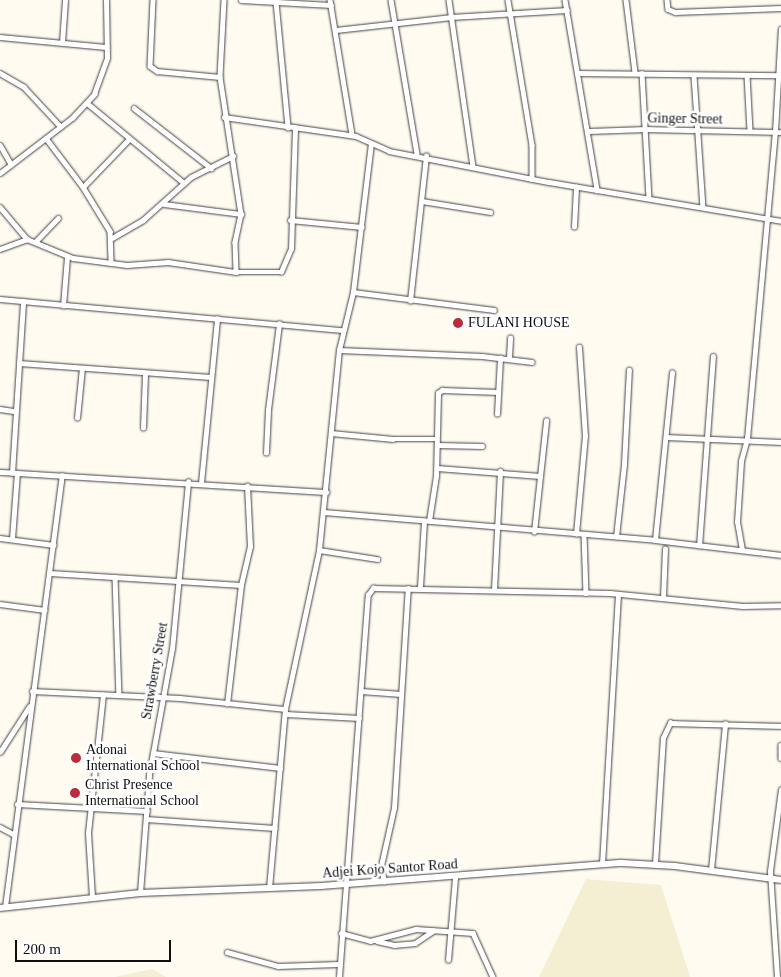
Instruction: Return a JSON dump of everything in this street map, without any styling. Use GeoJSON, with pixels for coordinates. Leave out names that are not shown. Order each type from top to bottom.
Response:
{"type":"FeatureCollection","features":[{"type":"Feature","properties":{"kind":"street"},"geometry":{"type":"LineString","coordinates":[[62,43],[65,0]]}},
{"type":"Feature","properties":{"kind":"street"},"geometry":{"type":"LineString","coordinates":[[0,173],[60,127],[87,103],[105,70],[106,0]]}},
{"type":"Feature","properties":{"kind":"street"},"geometry":{"type":"LineString","coordinates":[[153,0],[150,66],[157,71],[220,77]]}},
{"type":"Feature","properties":{"kind":"street"},"geometry":{"type":"LineString","coordinates":[[224,0],[220,77],[224,117],[233,156],[242,214],[235,242],[236,272]]}},
{"type":"Feature","properties":{"kind":"street"},"geometry":{"type":"LineString","coordinates":[[241,0],[330,2],[352,136]]}},
{"type":"Feature","properties":{"kind":"street"},"geometry":{"type":"LineString","coordinates":[[391,0],[417,154]]}},
{"type":"Feature","properties":{"kind":"street"},"geometry":{"type":"LineString","coordinates":[[449,0],[473,166]]}},
{"type":"Feature","properties":{"kind":"street"},"geometry":{"type":"LineString","coordinates":[[508,0],[533,156],[532,179]]}},
{"type":"Feature","properties":{"kind":"street"},"geometry":{"type":"LineString","coordinates":[[565,0],[589,131],[597,190]]}},
{"type":"Feature","properties":{"kind":"street"},"geometry":{"type":"LineString","coordinates":[[626,0],[635,72]]}},
{"type":"Feature","properties":{"kind":"street"},"geometry":{"type":"LineString","coordinates":[[667,0],[668,9],[674,12],[781,8]]}},
{"type":"Feature","properties":{"kind":"street"},"geometry":{"type":"LineString","coordinates":[[276,2],[288,126]]}},
{"type":"Feature","properties":{"kind":"street"},"geometry":{"type":"LineString","coordinates":[[336,30],[394,22],[510,12],[567,10]]}},
{"type":"Feature","properties":{"kind":"street"},"geometry":{"type":"LineString","coordinates":[[742,550],[737,522],[741,461],[747,439],[780,75],[781,29]]}},
{"type":"Feature","properties":{"kind":"street"},"geometry":{"type":"LineString","coordinates":[[0,37],[106,47]]}},
{"type":"Feature","properties":{"kind":"street"},"geometry":{"type":"LineString","coordinates":[[579,73],[642,72],[694,76],[780,75]]}},
{"type":"Feature","properties":{"kind":"street"},"geometry":{"type":"LineString","coordinates":[[642,72],[649,198]]}},
{"type":"Feature","properties":{"kind":"street"},"geometry":{"type":"LineString","coordinates":[[0,73],[24,87],[60,127]]}},
{"type":"Feature","properties":{"kind":"street"},"geometry":{"type":"LineString","coordinates":[[747,75],[750,131]]}},
{"type":"Feature","properties":{"kind":"street"},"geometry":{"type":"LineString","coordinates":[[694,76],[703,207]]}},
{"type":"Feature","properties":{"kind":"street"},"geometry":{"type":"LineString","coordinates":[[87,103],[128,140],[184,183]]}},
{"type":"Feature","properties":{"kind":"street"},"geometry":{"type":"LineString","coordinates":[[134,108],[210,168]]}},
{"type":"Feature","properties":{"kind":"street"},"geometry":{"type":"LineString","coordinates":[[224,117],[352,136],[389,151],[417,154],[576,187],[781,221]]}},
{"type":"Feature","properties":{"kind":"street"},"geometry":{"type":"LineString","coordinates":[[0,208],[27,239],[67,257],[110,263],[168,262],[236,272],[281,272],[290,252],[294,128]]}},
{"type":"Feature","properties":{"kind":"street","name":"Ginger Street"},"geometry":{"type":"LineString","coordinates":[[589,131],[646,128],[781,132]]}},
{"type":"Feature","properties":{"kind":"street"},"geometry":{"type":"LineString","coordinates":[[46,138],[83,187],[112,238],[110,263]]}},
{"type":"Feature","properties":{"kind":"street"},"geometry":{"type":"LineString","coordinates":[[83,187],[128,140]]}},
{"type":"Feature","properties":{"kind":"street"},"geometry":{"type":"LineString","coordinates":[[269,888],[286,712],[319,550],[339,350],[342,330],[353,292],[371,144]]}},
{"type":"Feature","properties":{"kind":"street"},"geometry":{"type":"LineString","coordinates":[[0,145],[11,164]]}},
{"type":"Feature","properties":{"kind":"street"},"geometry":{"type":"LineString","coordinates":[[112,238],[131,228],[164,204],[184,183],[233,156]]}},
{"type":"Feature","properties":{"kind":"street"},"geometry":{"type":"LineString","coordinates":[[410,301],[426,156]]}},
{"type":"Feature","properties":{"kind":"street"},"geometry":{"type":"LineString","coordinates":[[574,227],[576,187]]}},
{"type":"Feature","properties":{"kind":"street"},"geometry":{"type":"LineString","coordinates":[[422,201],[490,212]]}},
{"type":"Feature","properties":{"kind":"street"},"geometry":{"type":"LineString","coordinates":[[164,204],[242,214]]}},
{"type":"Feature","properties":{"kind":"street"},"geometry":{"type":"LineString","coordinates":[[35,242],[58,218]]}},
{"type":"Feature","properties":{"kind":"street"},"geometry":{"type":"LineString","coordinates":[[290,220],[362,227]]}},
{"type":"Feature","properties":{"kind":"street"},"geometry":{"type":"LineString","coordinates":[[0,249],[27,239]]}},
{"type":"Feature","properties":{"kind":"street"},"geometry":{"type":"LineString","coordinates":[[64,306],[67,257]]}},
{"type":"Feature","properties":{"kind":"street"},"geometry":{"type":"LineString","coordinates":[[353,292],[410,301],[494,310]]}},
{"type":"Feature","properties":{"kind":"street"},"geometry":{"type":"LineString","coordinates":[[0,298],[64,306],[342,330]]}},
{"type":"Feature","properties":{"kind":"street"},"geometry":{"type":"LineString","coordinates":[[12,473],[23,301]]}},
{"type":"Feature","properties":{"kind":"street"},"geometry":{"type":"LineString","coordinates":[[201,483],[217,319]]}},
{"type":"Feature","properties":{"kind":"street"},"geometry":{"type":"LineString","coordinates":[[266,453],[268,410],[279,324]]}},
{"type":"Feature","properties":{"kind":"street"},"geometry":{"type":"LineString","coordinates":[[509,358],[510,338]]}},
{"type":"Feature","properties":{"kind":"street"},"geometry":{"type":"LineString","coordinates":[[576,534],[585,436],[578,347]]}},
{"type":"Feature","properties":{"kind":"street"},"geometry":{"type":"LineString","coordinates":[[339,350],[509,358],[532,362]]}},
{"type":"Feature","properties":{"kind":"street"},"geometry":{"type":"LineString","coordinates":[[699,546],[713,357]]}},
{"type":"Feature","properties":{"kind":"street"},"geometry":{"type":"LineString","coordinates":[[496,414],[500,358]]}},
{"type":"Feature","properties":{"kind":"street"},"geometry":{"type":"LineString","coordinates":[[18,363],[145,374],[210,377]]}},
{"type":"Feature","properties":{"kind":"street"},"geometry":{"type":"LineString","coordinates":[[76,418],[82,368]]}},
{"type":"Feature","properties":{"kind":"street"},"geometry":{"type":"LineString","coordinates":[[616,537],[624,464],[629,370]]}},
{"type":"Feature","properties":{"kind":"street"},"geometry":{"type":"LineString","coordinates":[[655,540],[672,373]]}},
{"type":"Feature","properties":{"kind":"street"},"geometry":{"type":"LineString","coordinates":[[143,428],[145,374]]}},
{"type":"Feature","properties":{"kind":"street"},"geometry":{"type":"LineString","coordinates":[[420,587],[426,521],[436,468],[436,439],[440,391],[498,392]]}},
{"type":"Feature","properties":{"kind":"street"},"geometry":{"type":"LineString","coordinates":[[0,409],[15,411]]}},
{"type":"Feature","properties":{"kind":"street"},"geometry":{"type":"LineString","coordinates":[[534,532],[546,421]]}},
{"type":"Feature","properties":{"kind":"street"},"geometry":{"type":"LineString","coordinates":[[331,433],[393,439],[436,439]]}},
{"type":"Feature","properties":{"kind":"street"},"geometry":{"type":"LineString","coordinates":[[666,437],[747,439],[781,442]]}},
{"type":"Feature","properties":{"kind":"street"},"geometry":{"type":"LineString","coordinates":[[436,444],[482,446]]}},
{"type":"Feature","properties":{"kind":"street"},"geometry":{"type":"LineString","coordinates":[[436,468],[500,471],[540,476]]}},
{"type":"Feature","properties":{"kind":"street"},"geometry":{"type":"LineString","coordinates":[[494,590],[500,471]]}},
{"type":"Feature","properties":{"kind":"street"},"geometry":{"type":"LineString","coordinates":[[0,472],[188,482],[326,492]]}},
{"type":"Feature","properties":{"kind":"street"},"geometry":{"type":"LineString","coordinates":[[12,540],[18,473]]}},
{"type":"Feature","properties":{"kind":"street"},"geometry":{"type":"LineString","coordinates":[[2,907],[14,834],[62,476]]}},
{"type":"Feature","properties":{"kind":"street","name":"Strawberry Street"},"geometry":{"type":"LineString","coordinates":[[140,893],[153,753],[180,581],[188,482]]}},
{"type":"Feature","properties":{"kind":"street"},"geometry":{"type":"LineString","coordinates":[[227,704],[241,585],[251,533],[248,486]]}},
{"type":"Feature","properties":{"kind":"street"},"geometry":{"type":"LineString","coordinates":[[324,512],[534,532],[655,540],[781,555]]}},
{"type":"Feature","properties":{"kind":"street"},"geometry":{"type":"LineString","coordinates":[[584,534],[586,593]]}},
{"type":"Feature","properties":{"kind":"street"},"geometry":{"type":"LineString","coordinates":[[0,538],[54,545]]}},
{"type":"Feature","properties":{"kind":"street"},"geometry":{"type":"LineString","coordinates":[[663,598],[665,549]]}},
{"type":"Feature","properties":{"kind":"street"},"geometry":{"type":"LineString","coordinates":[[319,550],[376,559]]}},
{"type":"Feature","properties":{"kind":"street"},"geometry":{"type":"LineString","coordinates":[[50,573],[241,585]]}},
{"type":"Feature","properties":{"kind":"street"},"geometry":{"type":"LineString","coordinates":[[115,577],[119,695]]}},
{"type":"Feature","properties":{"kind":"street"},"geometry":{"type":"LineString","coordinates":[[339,977],[338,964],[368,595],[378,586],[618,594],[742,606],[781,605]]}},
{"type":"Feature","properties":{"kind":"street"},"geometry":{"type":"LineString","coordinates":[[384,882],[381,866],[394,808],[408,588]]}},
{"type":"Feature","properties":{"kind":"street"},"geometry":{"type":"LineString","coordinates":[[602,864],[618,594]]}},
{"type":"Feature","properties":{"kind":"street"},"geometry":{"type":"LineString","coordinates":[[0,604],[45,610]]}},
{"type":"Feature","properties":{"kind":"street"},"geometry":{"type":"LineString","coordinates":[[32,691],[163,698],[359,718]]}},
{"type":"Feature","properties":{"kind":"street"},"geometry":{"type":"LineString","coordinates":[[361,692],[401,694]]}},
{"type":"Feature","properties":{"kind":"street"},"geometry":{"type":"LineString","coordinates":[[92,897],[88,833],[103,695]]}},
{"type":"Feature","properties":{"kind":"street"},"geometry":{"type":"LineString","coordinates":[[0,752],[30,706]]}},
{"type":"Feature","properties":{"kind":"street"},"geometry":{"type":"LineString","coordinates":[[655,864],[664,730],[670,723],[781,726]]}},
{"type":"Feature","properties":{"kind":"street"},"geometry":{"type":"LineString","coordinates":[[711,870],[725,724]]}},
{"type":"Feature","properties":{"kind":"street"},"geometry":{"type":"LineString","coordinates":[[781,745],[781,757]]}},
{"type":"Feature","properties":{"kind":"street"},"geometry":{"type":"LineString","coordinates":[[153,753],[280,768]]}},
{"type":"Feature","properties":{"kind":"street"},"geometry":{"type":"LineString","coordinates":[[777,977],[770,879],[781,790]]}},
{"type":"Feature","properties":{"kind":"street"},"geometry":{"type":"LineString","coordinates":[[17,804],[147,811]]}},
{"type":"Feature","properties":{"kind":"street"},"geometry":{"type":"LineString","coordinates":[[146,819],[276,828]]}},
{"type":"Feature","properties":{"kind":"street"},"geometry":{"type":"LineString","coordinates":[[0,827],[14,834]]}},
{"type":"Feature","properties":{"kind":"street","name":"Adjei Kojo Santor Road"},"geometry":{"type":"LineString","coordinates":[[2,907],[140,893],[455,878],[602,864],[655,864],[781,880]]}},
{"type":"Feature","properties":{"kind":"street"},"geometry":{"type":"LineString","coordinates":[[448,960],[449,930],[455,878]]}},
{"type":"Feature","properties":{"kind":"street"},"geometry":{"type":"LineString","coordinates":[[375,941],[406,930],[423,928],[433,931],[449,930],[476,935],[493,977]]}},
{"type":"Feature","properties":{"kind":"street"},"geometry":{"type":"LineString","coordinates":[[341,933],[394,945],[415,943],[433,931]]}},
{"type":"Feature","properties":{"kind":"street"},"geometry":{"type":"LineString","coordinates":[[227,952],[278,966],[338,964]]}},
{"type":"Feature","properties":{"kind":"shaded area"},"geometry":{"type":"Polygon","coordinates":[[[586,879],[661,885],[690,977],[539,977],[586,879]]]}},
{"type":"Feature","properties":{"kind":"shaded area"},"geometry":{"type":"Polygon","coordinates":[[[152,969],[166,977],[115,977],[152,969]]]}},
{"type":"Feature","properties":{"kind":"place","name":"FULANI HOUSE"},"geometry":{"type":"Point","coordinates":[458,323]}},
{"type":"Feature","properties":{"kind":"place","name":"Adonai International School"},"geometry":{"type":"Point","coordinates":[76,758]}},
{"type":"Feature","properties":{"kind":"place","name":"Christ Presence International School"},"geometry":{"type":"Point","coordinates":[75,793]}}]}
